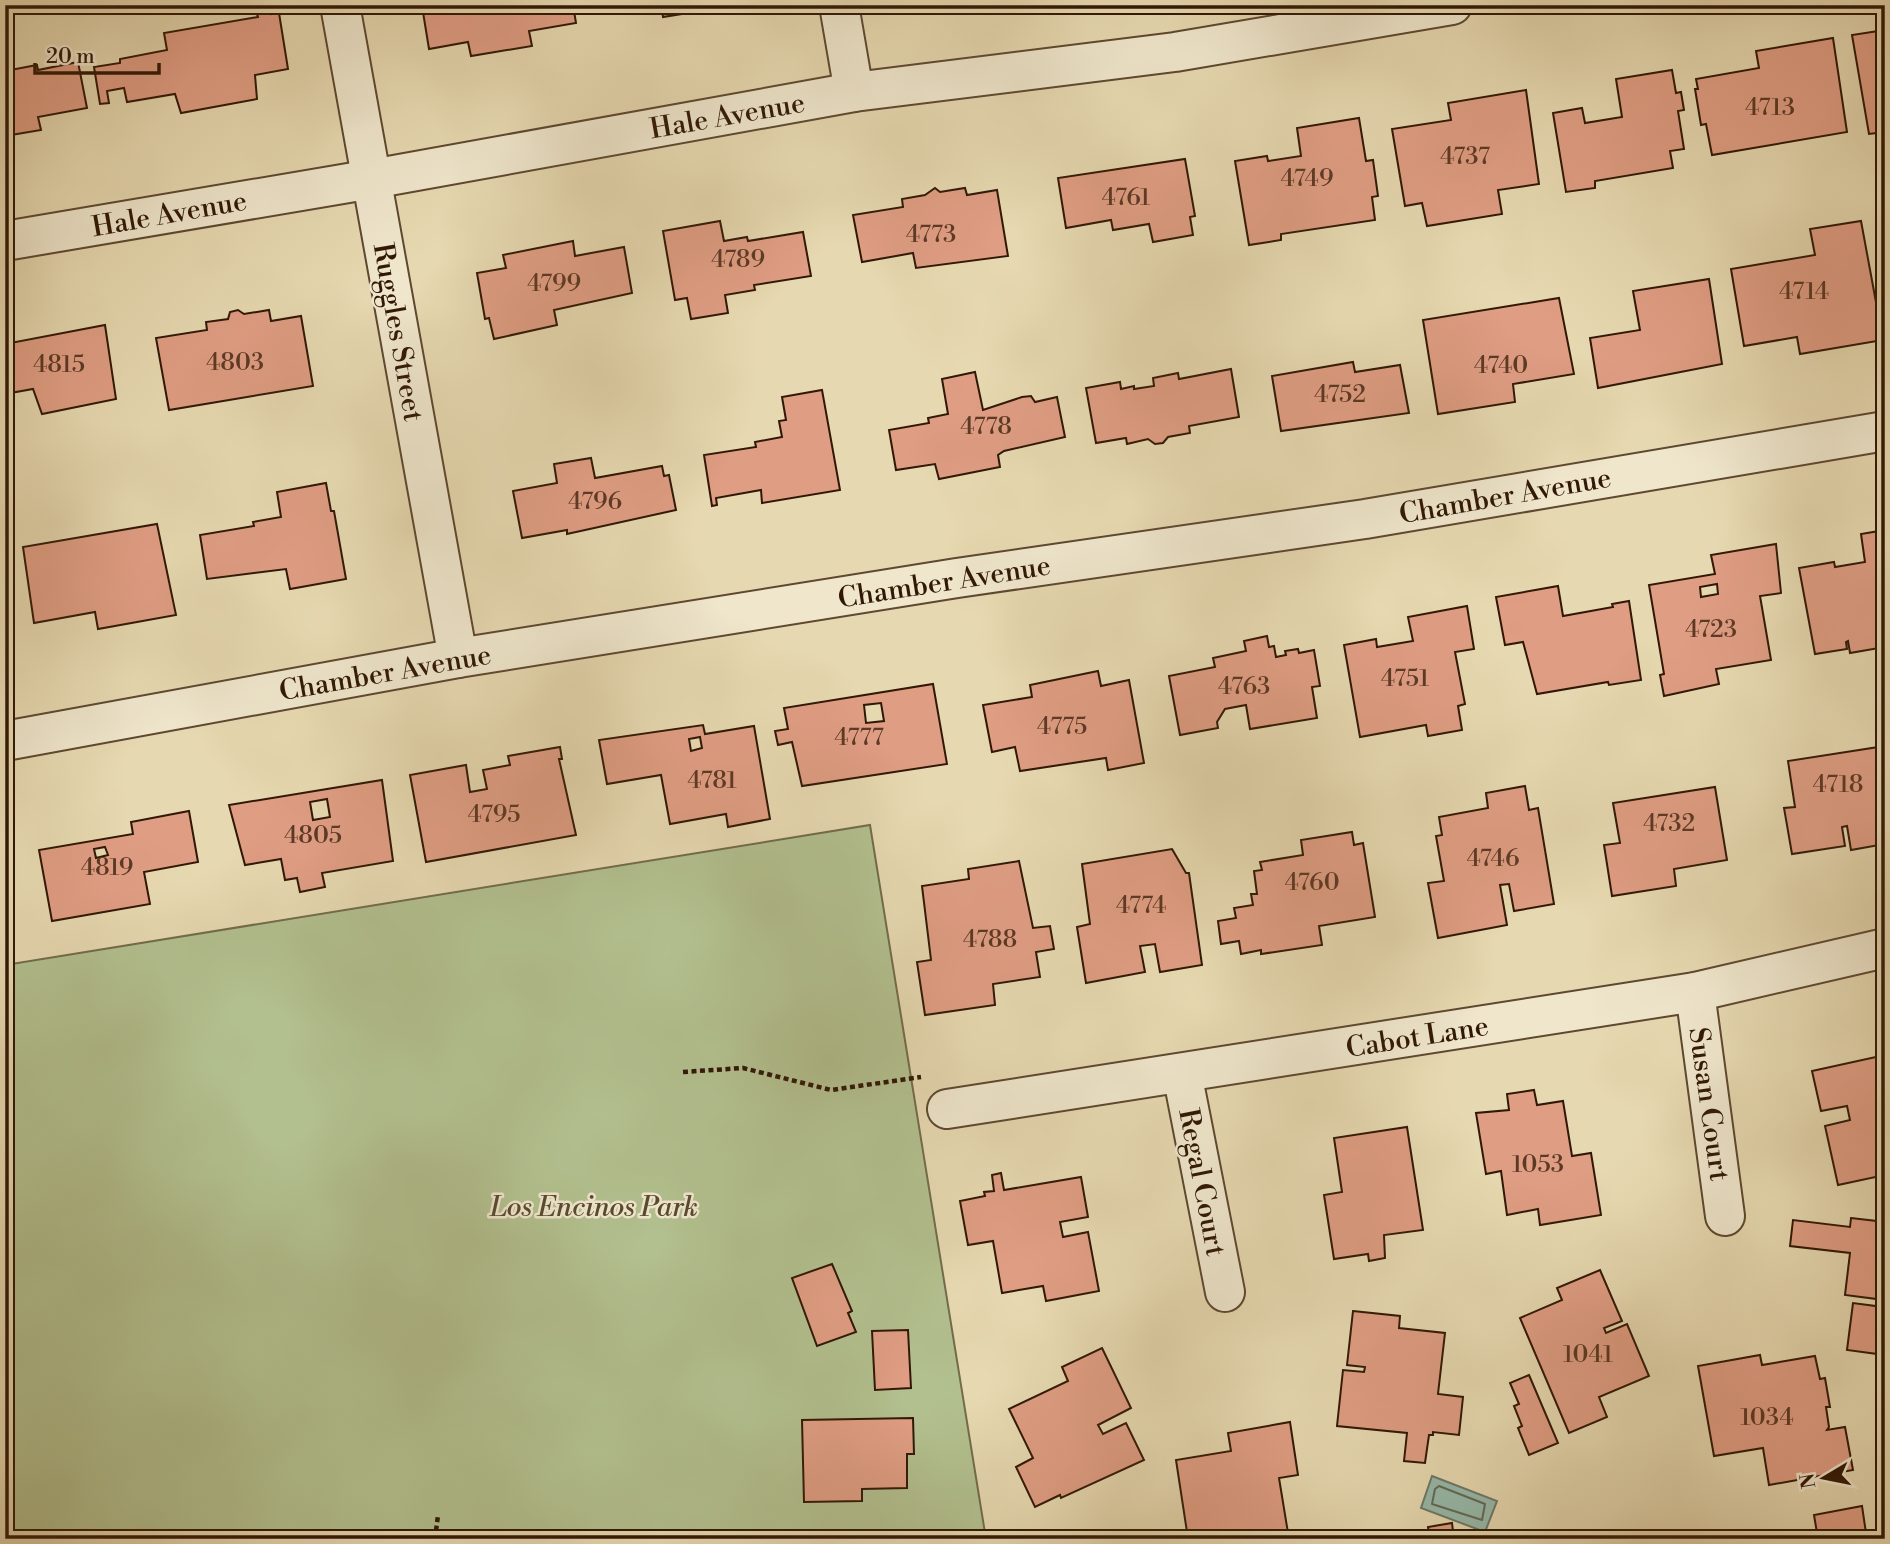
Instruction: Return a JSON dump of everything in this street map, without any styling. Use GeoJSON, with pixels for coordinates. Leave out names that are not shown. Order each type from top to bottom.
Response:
{"type":"FeatureCollection","features":[{"type":"Feature","properties":{"kind":"street","name":"Ruggles Street"},"geometry":{"type":"LineString","coordinates":[[340,5],[458,658]]}},
{"type":"Feature","properties":{"kind":"street"},"geometry":{"type":"LineString","coordinates":[[839,5],[854,92]]}},
{"type":"Feature","properties":{"kind":"street","name":"Hale Avenue"},"geometry":{"type":"LineString","coordinates":[[5,241],[372,179],[854,92],[1175,52],[1452,5]]}},
{"type":"Feature","properties":{"kind":"street","name":"Chamber Avenue"},"geometry":{"type":"LineString","coordinates":[[5,741],[458,658],[957,578],[1365,519],[1885,431]]}},
{"type":"Feature","properties":{"kind":"street","name":"Cabot Lane"},"geometry":{"type":"LineString","coordinates":[[947,1109],[1695,992],[1885,948]]}},
{"type":"Feature","properties":{"kind":"street","name":"Susan Court"},"geometry":{"type":"LineString","coordinates":[[1695,992],[1726,1216]]}},
{"type":"Feature","properties":{"kind":"street","name":"Regal Court"},"geometry":{"type":"LineString","coordinates":[[1182,1073],[1225,1292]]}},
{"type":"Feature","properties":{"kind":"path"},"geometry":{"type":"LineString","coordinates":[[683,1072],[743,1068],[831,1090],[925,1077],[947,1109]]}},
{"type":"Feature","properties":{"kind":"path"},"geometry":{"type":"LineString","coordinates":[[435,1539],[438,1515]]}},
{"type":"Feature","properties":{"kind":"green space","name":"Los Encinos Park"},"geometry":{"type":"Polygon","coordinates":[[[870,825],[986,1539],[5,1539],[5,965],[870,825]]]}},
{"type":"Feature","properties":{"kind":"water"},"geometry":{"type":"Polygon","coordinates":[[[1432,1476],[1497,1501],[1485,1532],[1421,1508],[1432,1476]]]}},
{"type":"Feature","properties":{"kind":"building"},"geometry":{"type":"Polygon","coordinates":[[[254,5],[274,5],[272,14],[279,13],[288,69],[255,75],[257,99],[181,113],[175,94],[127,102],[124,88],[107,91],[109,103],[100,104],[94,67],[167,50],[164,33],[258,17],[254,5]]]}},
{"type":"Feature","properties":{"kind":"building"},"geometry":{"type":"Polygon","coordinates":[[[573,5],[576,23],[529,31],[532,46],[471,56],[468,42],[429,49],[422,6],[573,5]]]}},
{"type":"Feature","properties":{"kind":"building"},"geometry":{"type":"Polygon","coordinates":[[[611,5],[658,5],[612,12],[611,5]]]}},
{"type":"Feature","properties":{"kind":"building"},"geometry":{"type":"Polygon","coordinates":[[[661,5],[737,5],[663,17],[661,5]]]}},
{"type":"Feature","properties":{"kind":"building"},"geometry":{"type":"Polygon","coordinates":[[[1885,30],[1885,132],[1869,134],[1852,35],[1885,30]]]}},
{"type":"Feature","properties":{"kind":"building"},"geometry":{"type":"Polygon","coordinates":[[[1833,38],[1847,132],[1712,155],[1706,124],[1701,125],[1696,79],[1759,68],[1756,51],[1833,38]]]}},
{"type":"Feature","properties":{"kind":"building"},"geometry":{"type":"Polygon","coordinates":[[[78,62],[87,108],[38,117],[41,130],[5,136],[5,71],[37,65],[38,70],[78,62]]]}},
{"type":"Feature","properties":{"kind":"building"},"geometry":{"type":"Polygon","coordinates":[[[1672,70],[1676,93],[1681,92],[1684,110],[1678,111],[1684,149],[1670,151],[1673,168],[1595,181],[1595,188],[1566,192],[1553,113],[1582,108],[1585,123],[1622,117],[1616,79],[1672,70]]]}},
{"type":"Feature","properties":{"kind":"building"},"geometry":{"type":"Polygon","coordinates":[[[1526,90],[1539,184],[1498,190],[1502,214],[1427,226],[1422,203],[1405,206],[1392,129],[1451,120],[1448,103],[1526,90]]]}},
{"type":"Feature","properties":{"kind":"building"},"geometry":{"type":"Polygon","coordinates":[[[1359,118],[1366,161],[1373,160],[1378,196],[1372,197],[1375,220],[1281,234],[1281,240],[1249,245],[1235,161],[1267,156],[1268,161],[1301,156],[1297,128],[1359,118]]]}},
{"type":"Feature","properties":{"kind":"building"},"geometry":{"type":"Polygon","coordinates":[[[1185,159],[1195,216],[1190,217],[1193,235],[1153,242],[1149,224],[1113,230],[1111,220],[1066,228],[1058,178],[1185,159]]]}},
{"type":"Feature","properties":{"kind":"building"},"geometry":{"type":"Polygon","coordinates":[[[935,188],[940,192],[965,188],[967,195],[997,190],[1008,256],[916,268],[913,253],[862,262],[853,215],[903,207],[902,199],[925,195],[935,188]]]}},
{"type":"Feature","properties":{"kind":"building"},"geometry":{"type":"Polygon","coordinates":[[[720,221],[724,241],[747,237],[748,241],[803,232],[811,276],[754,285],[755,290],[725,295],[728,313],[691,319],[687,298],[675,300],[663,231],[720,221]]]}},
{"type":"Feature","properties":{"kind":"building"},"geometry":{"type":"Polygon","coordinates":[[[1861,221],[1883,340],[1800,354],[1797,337],[1744,346],[1731,269],[1815,255],[1810,229],[1861,221]]]}},
{"type":"Feature","properties":{"kind":"building"},"geometry":{"type":"Polygon","coordinates":[[[573,241],[575,256],[624,247],[632,293],[554,310],[557,325],[494,339],[489,318],[485,319],[477,273],[506,268],[503,255],[573,241]]]}},
{"type":"Feature","properties":{"kind":"building"},"geometry":{"type":"Polygon","coordinates":[[[1709,279],[1722,364],[1598,388],[1590,338],[1640,330],[1633,291],[1709,279]]]}},
{"type":"Feature","properties":{"kind":"building"},"geometry":{"type":"Polygon","coordinates":[[[1559,298],[1574,374],[1513,384],[1515,402],[1438,414],[1423,320],[1559,298]]]}},
{"type":"Feature","properties":{"kind":"building"},"geometry":{"type":"Polygon","coordinates":[[[238,310],[244,314],[269,310],[271,321],[301,316],[313,386],[169,410],[156,338],[207,330],[206,322],[228,319],[230,312],[238,310]]]}},
{"type":"Feature","properties":{"kind":"building"},"geometry":{"type":"Polygon","coordinates":[[[105,325],[116,399],[42,414],[33,389],[5,394],[5,344],[105,325]]]}},
{"type":"Feature","properties":{"kind":"building"},"geometry":{"type":"Polygon","coordinates":[[[1353,362],[1355,372],[1400,365],[1409,413],[1281,431],[1272,376],[1353,362]]]}},
{"type":"Feature","properties":{"kind":"building"},"geometry":{"type":"Polygon","coordinates":[[[1231,369],[1239,417],[1189,426],[1190,433],[1168,437],[1163,443],[1155,444],[1148,439],[1127,444],[1126,438],[1096,443],[1086,388],[1120,382],[1121,389],[1134,386],[1134,389],[1154,386],[1153,378],[1178,373],[1179,379],[1231,369]]]}},
{"type":"Feature","properties":{"kind":"building"},"geometry":{"type":"Polygon","coordinates":[[[975,372],[983,410],[1022,397],[1031,396],[1035,402],[1057,397],[1065,437],[1004,451],[998,455],[1000,467],[939,479],[935,464],[896,470],[889,430],[929,423],[928,418],[948,414],[942,379],[975,372]]]}},
{"type":"Feature","properties":{"kind":"building"},"geometry":{"type":"Polygon","coordinates":[[[822,390],[840,490],[762,503],[761,490],[716,498],[717,505],[712,506],[704,455],[756,447],[755,442],[782,437],[779,421],[786,420],[782,397],[822,390]]]}},
{"type":"Feature","properties":{"kind":"building"},"geometry":{"type":"Polygon","coordinates":[[[591,458],[595,478],[662,466],[664,476],[669,475],[676,510],[567,534],[567,530],[522,538],[513,491],[557,483],[554,464],[591,458]]]}},
{"type":"Feature","properties":{"kind":"building"},"geometry":{"type":"Polygon","coordinates":[[[326,483],[331,511],[334,511],[346,579],[290,589],[286,569],[207,579],[200,535],[254,526],[253,522],[281,517],[277,492],[326,483]]]}},
{"type":"Feature","properties":{"kind":"building"},"geometry":{"type":"Polygon","coordinates":[[[157,524],[176,615],[98,629],[95,612],[34,623],[23,547],[157,524]]]}},
{"type":"Feature","properties":{"kind":"building"},"geometry":{"type":"Polygon","coordinates":[[[1885,530],[1885,647],[1850,653],[1848,641],[1847,649],[1815,654],[1799,568],[1834,562],[1835,567],[1865,562],[1861,534],[1885,530]]]}},
{"type":"Feature","properties":{"kind":"building"},"geometry":{"type":"Polygon","coordinates":[[[1776,544],[1781,593],[1760,596],[1771,660],[1716,669],[1719,684],[1664,696],[1660,675],[1664,674],[1649,585],[1715,574],[1711,555],[1776,544]],[[1717,584],[1700,587],[1701,597],[1718,594],[1717,584]]]}},
{"type":"Feature","properties":{"kind":"building"},"geometry":{"type":"Polygon","coordinates":[[[1558,586],[1563,616],[1613,607],[1612,604],[1629,601],[1641,680],[1609,685],[1608,682],[1537,694],[1523,642],[1505,645],[1496,597],[1558,586]]]}},
{"type":"Feature","properties":{"kind":"building"},"geometry":{"type":"Polygon","coordinates":[[[1467,606],[1474,649],[1455,652],[1465,704],[1458,706],[1462,730],[1428,736],[1426,725],[1360,737],[1344,645],[1376,639],[1377,647],[1413,641],[1408,617],[1467,606]]]}},
{"type":"Feature","properties":{"kind":"building"},"geometry":{"type":"Polygon","coordinates":[[[1267,636],[1269,647],[1274,646],[1276,657],[1286,655],[1285,651],[1298,649],[1299,653],[1314,650],[1320,686],[1312,687],[1317,718],[1250,729],[1246,705],[1225,709],[1217,722],[1218,728],[1180,735],[1169,676],[1215,667],[1213,658],[1246,651],[1244,641],[1267,636]]]}},
{"type":"Feature","properties":{"kind":"building"},"geometry":{"type":"Polygon","coordinates":[[[1098,671],[1101,686],[1129,680],[1144,763],[1108,770],[1106,758],[1020,771],[1015,747],[992,752],[983,705],[1032,697],[1030,685],[1098,671]]]}},
{"type":"Feature","properties":{"kind":"building"},"geometry":{"type":"Polygon","coordinates":[[[933,684],[947,764],[802,786],[792,742],[778,745],[775,731],[788,729],[784,708],[933,684]],[[881,703],[864,705],[866,723],[884,721],[881,703]]]}},
{"type":"Feature","properties":{"kind":"building"},"geometry":{"type":"Polygon","coordinates":[[[703,725],[705,734],[754,726],[770,819],[728,827],[726,814],[670,824],[661,775],[607,784],[599,740],[703,725]],[[700,737],[689,739],[691,751],[702,748],[700,737]]]}},
{"type":"Feature","properties":{"kind":"building"},"geometry":{"type":"Polygon","coordinates":[[[1885,746],[1885,844],[1851,850],[1847,826],[1842,827],[1845,846],[1792,854],[1784,808],[1795,807],[1788,761],[1885,746]]]}},
{"type":"Feature","properties":{"kind":"building"},"geometry":{"type":"Polygon","coordinates":[[[560,747],[562,759],[559,759],[576,835],[426,862],[410,775],[466,765],[470,792],[487,789],[483,770],[510,765],[508,756],[560,747]]]}},
{"type":"Feature","properties":{"kind":"building"},"geometry":{"type":"Polygon","coordinates":[[[382,780],[393,861],[322,873],[325,887],[300,892],[297,878],[285,880],[281,859],[245,865],[229,805],[382,780]],[[327,799],[310,802],[313,820],[330,817],[327,799]]]}},
{"type":"Feature","properties":{"kind":"building"},"geometry":{"type":"Polygon","coordinates":[[[1525,786],[1529,810],[1538,808],[1554,904],[1514,911],[1509,884],[1500,885],[1507,925],[1438,938],[1428,883],[1444,881],[1436,836],[1442,835],[1439,817],[1488,808],[1486,793],[1525,786]]]}},
{"type":"Feature","properties":{"kind":"building"},"geometry":{"type":"Polygon","coordinates":[[[1715,787],[1727,860],[1674,869],[1676,886],[1612,896],[1604,845],[1620,843],[1613,803],[1715,787]]]}},
{"type":"Feature","properties":{"kind":"building"},"geometry":{"type":"Polygon","coordinates":[[[189,811],[198,862],[144,872],[150,904],[52,921],[39,850],[133,834],[131,822],[189,811]],[[105,847],[94,849],[96,858],[108,855],[105,847]]]}},
{"type":"Feature","properties":{"kind":"building"},"geometry":{"type":"Polygon","coordinates":[[[1352,832],[1354,845],[1363,843],[1375,917],[1319,926],[1322,945],[1261,954],[1261,950],[1241,954],[1239,941],[1221,944],[1218,921],[1236,918],[1234,908],[1253,905],[1251,894],[1257,894],[1254,871],[1262,870],[1260,862],[1303,855],[1301,840],[1352,832]]]}},
{"type":"Feature","properties":{"kind":"building"},"geometry":{"type":"Polygon","coordinates":[[[1172,849],[1186,873],[1189,873],[1202,965],[1160,972],[1155,944],[1140,946],[1145,972],[1086,983],[1077,927],[1090,924],[1082,864],[1172,849]]]}},
{"type":"Feature","properties":{"kind":"building"},"geometry":{"type":"Polygon","coordinates":[[[1019,861],[1033,928],[1050,926],[1054,949],[1036,952],[1040,977],[993,984],[995,1005],[925,1015],[917,962],[931,960],[922,886],[969,879],[968,869],[1019,861]]]}},
{"type":"Feature","properties":{"kind":"building"},"geometry":{"type":"Polygon","coordinates":[[[5,890],[11,922],[5,923],[5,890]]]}},
{"type":"Feature","properties":{"kind":"building"},"geometry":{"type":"Polygon","coordinates":[[[1885,1055],[1885,1175],[1838,1185],[1825,1126],[1850,1120],[1847,1106],[1821,1111],[1812,1071],[1885,1055]]]}},
{"type":"Feature","properties":{"kind":"building"},"geometry":{"type":"Polygon","coordinates":[[[1534,1090],[1537,1105],[1563,1101],[1572,1156],[1591,1153],[1601,1215],[1540,1225],[1538,1209],[1507,1215],[1501,1171],[1486,1174],[1476,1113],[1509,1110],[1507,1094],[1534,1090]]]}},
{"type":"Feature","properties":{"kind":"building"},"geometry":{"type":"Polygon","coordinates":[[[1407,1127],[1423,1230],[1384,1235],[1385,1258],[1369,1261],[1368,1254],[1334,1259],[1324,1195],[1342,1192],[1334,1138],[1407,1127]]]}},
{"type":"Feature","properties":{"kind":"building"},"geometry":{"type":"Polygon","coordinates":[[[1001,1173],[1004,1190],[1081,1177],[1088,1217],[1060,1222],[1063,1237],[1088,1232],[1099,1291],[1046,1301],[1043,1286],[1002,1293],[993,1241],[968,1245],[960,1201],[985,1196],[984,1192],[994,1191],[992,1175],[1001,1173]]]}},
{"type":"Feature","properties":{"kind":"building"},"geometry":{"type":"Polygon","coordinates":[[[1851,1218],[1885,1222],[1885,1355],[1847,1350],[1853,1303],[1876,1306],[1876,1299],[1845,1295],[1850,1253],[1790,1246],[1793,1220],[1850,1227],[1851,1218]]]}},
{"type":"Feature","properties":{"kind":"building"},"geometry":{"type":"Polygon","coordinates":[[[832,1264],[852,1311],[848,1313],[856,1332],[817,1346],[792,1278],[832,1264]]]}},
{"type":"Feature","properties":{"kind":"building"},"geometry":{"type":"Polygon","coordinates":[[[1600,1270],[1622,1321],[1604,1328],[1606,1333],[1627,1324],[1649,1376],[1599,1397],[1607,1417],[1569,1433],[1520,1318],[1562,1300],[1557,1288],[1600,1270]]]}},
{"type":"Feature","properties":{"kind":"building"},"geometry":{"type":"Polygon","coordinates":[[[1353,1311],[1400,1316],[1399,1328],[1445,1333],[1438,1394],[1463,1397],[1459,1435],[1433,1432],[1433,1435],[1429,1435],[1425,1463],[1404,1461],[1407,1433],[1337,1426],[1343,1370],[1364,1372],[1365,1367],[1347,1365],[1353,1311]]]}},
{"type":"Feature","properties":{"kind":"building"},"geometry":{"type":"Polygon","coordinates":[[[908,1330],[911,1388],[875,1390],[872,1331],[908,1330]]]}},
{"type":"Feature","properties":{"kind":"building"},"geometry":{"type":"Polygon","coordinates":[[[1102,1348],[1131,1408],[1098,1425],[1103,1434],[1126,1423],[1144,1460],[1035,1507],[1016,1467],[1033,1458],[1009,1409],[1068,1381],[1062,1367],[1102,1348]]]}},
{"type":"Feature","properties":{"kind":"building"},"geometry":{"type":"Polygon","coordinates":[[[1760,1355],[1762,1365],[1815,1356],[1820,1379],[1825,1378],[1830,1407],[1826,1407],[1829,1427],[1827,1430],[1845,1427],[1853,1470],[1769,1485],[1763,1448],[1714,1456],[1698,1366],[1760,1355]]]}},
{"type":"Feature","properties":{"kind":"building"},"geometry":{"type":"Polygon","coordinates":[[[1529,1375],[1558,1443],[1529,1455],[1518,1428],[1522,1426],[1514,1406],[1519,1404],[1510,1383],[1529,1375]]]}},
{"type":"Feature","properties":{"kind":"building"},"geometry":{"type":"Polygon","coordinates":[[[913,1418],[914,1454],[907,1454],[907,1488],[862,1489],[862,1501],[804,1502],[802,1420],[913,1418]]]}},
{"type":"Feature","properties":{"kind":"building"},"geometry":{"type":"Polygon","coordinates":[[[1290,1422],[1298,1475],[1279,1478],[1289,1539],[1193,1539],[1192,1532],[1187,1532],[1176,1460],[1231,1451],[1228,1433],[1290,1422]]]}},
{"type":"Feature","properties":{"kind":"building"},"geometry":{"type":"Polygon","coordinates":[[[1862,1506],[1866,1533],[1870,1532],[1872,1539],[1781,1539],[1817,1533],[1814,1515],[1862,1506]]]}},
{"type":"Feature","properties":{"kind":"building"},"geometry":{"type":"Polygon","coordinates":[[[1452,1523],[1454,1539],[1430,1539],[1428,1527],[1452,1523]]]}}]}
